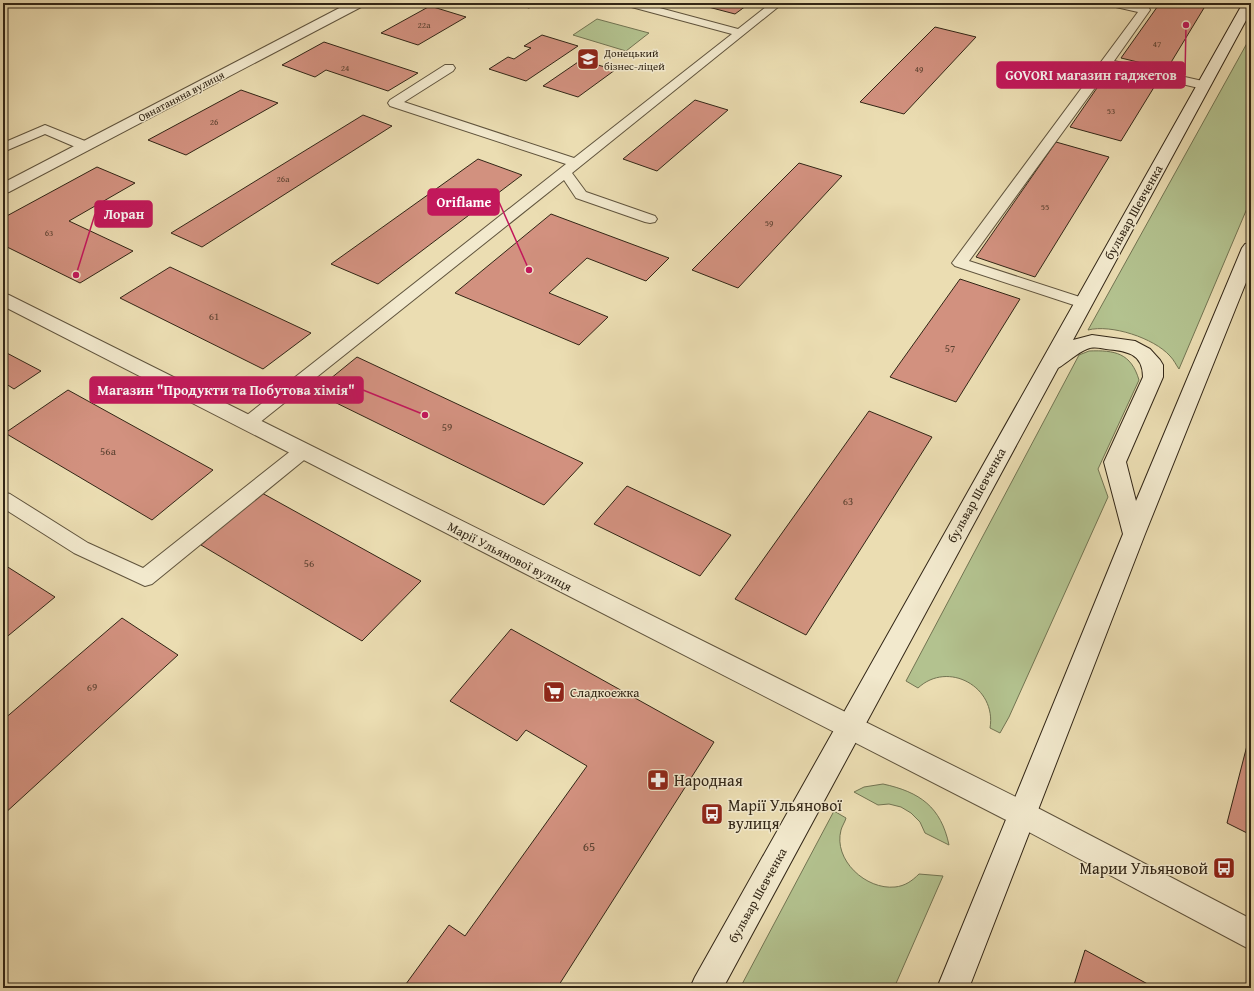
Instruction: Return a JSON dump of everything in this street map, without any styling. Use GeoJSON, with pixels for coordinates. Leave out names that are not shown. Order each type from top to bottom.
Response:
{"type":"FeatureCollection","features":[{"type":"Feature","properties":{"kind":"main road","name":"Овнатаняна вулиця"},"geometry":{"type":"LineString","coordinates":[[3,189],[359,3]]}},
{"type":"Feature","properties":{"kind":"main road","name":"бульвар Шевченка"},"geometry":{"type":"LineString","coordinates":[[706,988],[1047,366],[1249,3]]}},
{"type":"Feature","properties":{"kind":"main road"},"geometry":{"type":"LineString","coordinates":[[953,988],[1134,534],[1251,248]]}},
{"type":"Feature","properties":{"kind":"main road","name":"Марії Ульянової вулиця"},"geometry":{"type":"LineString","coordinates":[[3,299],[1022,814],[1251,935]]}},
{"type":"Feature","properties":{"kind":"main road"},"geometry":{"type":"LineString","coordinates":[[1047,366],[1079,345],[1092,341],[1128,345],[1142,353],[1153,365],[1152,377],[1115,462],[1134,534]]}},
{"type":"Feature","properties":{"kind":"lane"},"geometry":{"type":"LineString","coordinates":[[628,3],[741,33]]}},
{"type":"Feature","properties":{"kind":"lane"},"geometry":{"type":"LineString","coordinates":[[248,423],[778,3]]}},
{"type":"Feature","properties":{"kind":"lane"},"geometry":{"type":"LineString","coordinates":[[1083,303],[960,263],[1145,10],[1111,3]]}},
{"type":"Feature","properties":{"kind":"lane"},"geometry":{"type":"LineString","coordinates":[[1107,62],[1204,85]]}},
{"type":"Feature","properties":{"kind":"lane"},"geometry":{"type":"LineString","coordinates":[[449,68],[394,103],[576,163]]}},
{"type":"Feature","properties":{"kind":"lane"},"geometry":{"type":"LineString","coordinates":[[3,148],[45,129],[85,146]]}},
{"type":"Feature","properties":{"kind":"lane"},"geometry":{"type":"LineString","coordinates":[[565,172],[581,195],[650,219]]}},
{"type":"Feature","properties":{"kind":"lane"},"geometry":{"type":"LineString","coordinates":[[3,499],[81,548],[145,578],[303,451]]}},
{"type":"Feature","properties":{"kind":"green space"},"geometry":{"type":"Polygon","coordinates":[[[597,19],[649,33],[626,51],[573,35],[597,19]]]}},
{"type":"Feature","properties":{"kind":"green space"},"geometry":{"type":"Polygon","coordinates":[[[1251,36],[1251,199],[1179,369],[1163,349],[1143,338],[1108,329],[1088,330],[1251,36]]]}},
{"type":"Feature","properties":{"kind":"green space"},"geometry":{"type":"Polygon","coordinates":[[[1089,351],[1107,351],[1121,355],[1131,364],[1136,371],[1139,380],[1098,469],[1108,497],[1009,717],[1000,733],[990,728],[990,713],[986,701],[978,690],[968,682],[956,678],[943,677],[930,680],[918,688],[906,681],[1079,355],[1089,351]]]}},
{"type":"Feature","properties":{"kind":"green space"},"geometry":{"type":"Polygon","coordinates":[[[883,784],[908,792],[927,803],[941,821],[949,845],[925,833],[920,822],[911,813],[901,807],[889,804],[878,805],[854,792],[864,787],[883,784]]]}},
{"type":"Feature","properties":{"kind":"green space"},"geometry":{"type":"Polygon","coordinates":[[[834,811],[846,818],[841,830],[840,841],[842,852],[847,862],[854,871],[873,884],[884,887],[895,887],[908,883],[919,874],[943,876],[894,988],[740,988],[834,811]]]}},
{"type":"Feature","properties":{"kind":"building"},"geometry":{"type":"Polygon","coordinates":[[[512,3],[536,3],[529,8],[512,3]]]}},
{"type":"Feature","properties":{"kind":"building"},"geometry":{"type":"Polygon","coordinates":[[[693,3],[750,3],[735,14],[693,3]]]}},
{"type":"Feature","properties":{"kind":"building"},"geometry":{"type":"Polygon","coordinates":[[[1160,3],[1207,3],[1167,69],[1121,58],[1160,3]]]}},
{"type":"Feature","properties":{"kind":"building"},"geometry":{"type":"Polygon","coordinates":[[[430,6],[466,17],[418,45],[381,33],[430,6]]]}},
{"type":"Feature","properties":{"kind":"building"},"geometry":{"type":"Polygon","coordinates":[[[935,27],[976,37],[904,114],[860,102],[935,27]]]}},
{"type":"Feature","properties":{"kind":"building"},"geometry":{"type":"Polygon","coordinates":[[[542,35],[578,46],[526,81],[489,69],[508,57],[514,59],[531,48],[524,46],[542,35]]]}},
{"type":"Feature","properties":{"kind":"building"},"geometry":{"type":"Polygon","coordinates":[[[324,42],[418,73],[388,91],[326,70],[315,77],[282,65],[324,42]]]}},
{"type":"Feature","properties":{"kind":"building"},"geometry":{"type":"Polygon","coordinates":[[[581,60],[615,70],[578,97],[543,86],[581,60]]]}},
{"type":"Feature","properties":{"kind":"building"},"geometry":{"type":"Polygon","coordinates":[[[1108,72],[1156,84],[1121,141],[1070,127],[1108,72]]]}},
{"type":"Feature","properties":{"kind":"building"},"geometry":{"type":"Polygon","coordinates":[[[241,90],[278,103],[186,155],[148,140],[241,90]]]}},
{"type":"Feature","properties":{"kind":"building"},"geometry":{"type":"Polygon","coordinates":[[[695,100],[728,110],[657,171],[623,159],[695,100]]]}},
{"type":"Feature","properties":{"kind":"building"},"geometry":{"type":"Polygon","coordinates":[[[363,115],[392,126],[202,247],[171,233],[363,115]]]}},
{"type":"Feature","properties":{"kind":"building"},"geometry":{"type":"Polygon","coordinates":[[[1056,142],[1109,157],[1035,277],[976,257],[1056,142]]]}},
{"type":"Feature","properties":{"kind":"building"},"geometry":{"type":"Polygon","coordinates":[[[478,159],[522,175],[378,284],[331,264],[478,159]]]}},
{"type":"Feature","properties":{"kind":"building"},"geometry":{"type":"Polygon","coordinates":[[[799,163],[842,176],[738,288],[692,270],[799,163]]]}},
{"type":"Feature","properties":{"kind":"building"},"geometry":{"type":"Polygon","coordinates":[[[97,167],[135,183],[69,221],[133,251],[80,283],[3,245],[3,218],[97,167]]]}},
{"type":"Feature","properties":{"kind":"building"},"geometry":{"type":"Polygon","coordinates":[[[551,214],[669,258],[646,281],[587,258],[549,293],[608,317],[579,345],[455,293],[551,214]]]}},
{"type":"Feature","properties":{"kind":"building"},"geometry":{"type":"Polygon","coordinates":[[[170,267],[311,333],[263,369],[120,298],[170,267]]]}},
{"type":"Feature","properties":{"kind":"building"},"geometry":{"type":"Polygon","coordinates":[[[960,279],[1020,299],[956,402],[890,377],[960,279]]]}},
{"type":"Feature","properties":{"kind":"building"},"geometry":{"type":"Polygon","coordinates":[[[3,351],[41,371],[14,389],[3,382],[3,351]]]}},
{"type":"Feature","properties":{"kind":"building"},"geometry":{"type":"Polygon","coordinates":[[[357,357],[583,463],[544,505],[314,392],[357,357]]]}},
{"type":"Feature","properties":{"kind":"building"},"geometry":{"type":"Polygon","coordinates":[[[68,390],[213,470],[152,520],[5,433],[68,390]]]}},
{"type":"Feature","properties":{"kind":"building"},"geometry":{"type":"Polygon","coordinates":[[[869,411],[932,437],[806,635],[735,599],[869,411]]]}},
{"type":"Feature","properties":{"kind":"building"},"geometry":{"type":"Polygon","coordinates":[[[627,486],[731,535],[700,576],[594,524],[627,486]]]}},
{"type":"Feature","properties":{"kind":"building"},"geometry":{"type":"Polygon","coordinates":[[[262,493],[421,581],[362,641],[201,545],[262,493]]]}},
{"type":"Feature","properties":{"kind":"building"},"geometry":{"type":"Polygon","coordinates":[[[3,564],[55,597],[3,640],[3,564]]]}},
{"type":"Feature","properties":{"kind":"building"},"geometry":{"type":"Polygon","coordinates":[[[122,618],[178,655],[3,815],[3,720],[122,618]]]}},
{"type":"Feature","properties":{"kind":"building"},"geometry":{"type":"Polygon","coordinates":[[[511,629],[714,742],[557,988],[403,988],[449,925],[465,936],[587,766],[526,730],[517,741],[450,701],[511,629]]]}},
{"type":"Feature","properties":{"kind":"building"},"geometry":{"type":"Polygon","coordinates":[[[1251,730],[1251,835],[1227,823],[1251,730]]]}},
{"type":"Feature","properties":{"kind":"building"},"geometry":{"type":"Polygon","coordinates":[[[1085,950],[1155,988],[1073,988],[1085,950]]]}},
{"type":"Feature","properties":{"kind":"place","name":"GOVORI магазин гаджетов"},"geometry":{"type":"Point","coordinates":[1186,25]}},
{"type":"Feature","properties":{"kind":"place","name":"Донецький бізнес-ліцей"},"geometry":{"type":"Point","coordinates":[588,59]}},
{"type":"Feature","properties":{"kind":"place","name":"Oriflame"},"geometry":{"type":"Point","coordinates":[529,270]}},
{"type":"Feature","properties":{"kind":"place","name":"Лоран"},"geometry":{"type":"Point","coordinates":[76,275]}},
{"type":"Feature","properties":{"kind":"place","name":"Магазин \"Продукти та Побутова хімія\""},"geometry":{"type":"Point","coordinates":[425,415]}},
{"type":"Feature","properties":{"kind":"place","name":"Сладкоежка"},"geometry":{"type":"Point","coordinates":[554,692]}},
{"type":"Feature","properties":{"kind":"place","name":"Народная"},"geometry":{"type":"Point","coordinates":[658,780]}},
{"type":"Feature","properties":{"kind":"place","name":"Марії Ульянової вулиця"},"geometry":{"type":"Point","coordinates":[712,814]}},
{"type":"Feature","properties":{"kind":"place","name":"Марии Ульяновой"},"geometry":{"type":"Point","coordinates":[1224,868]}}]}
